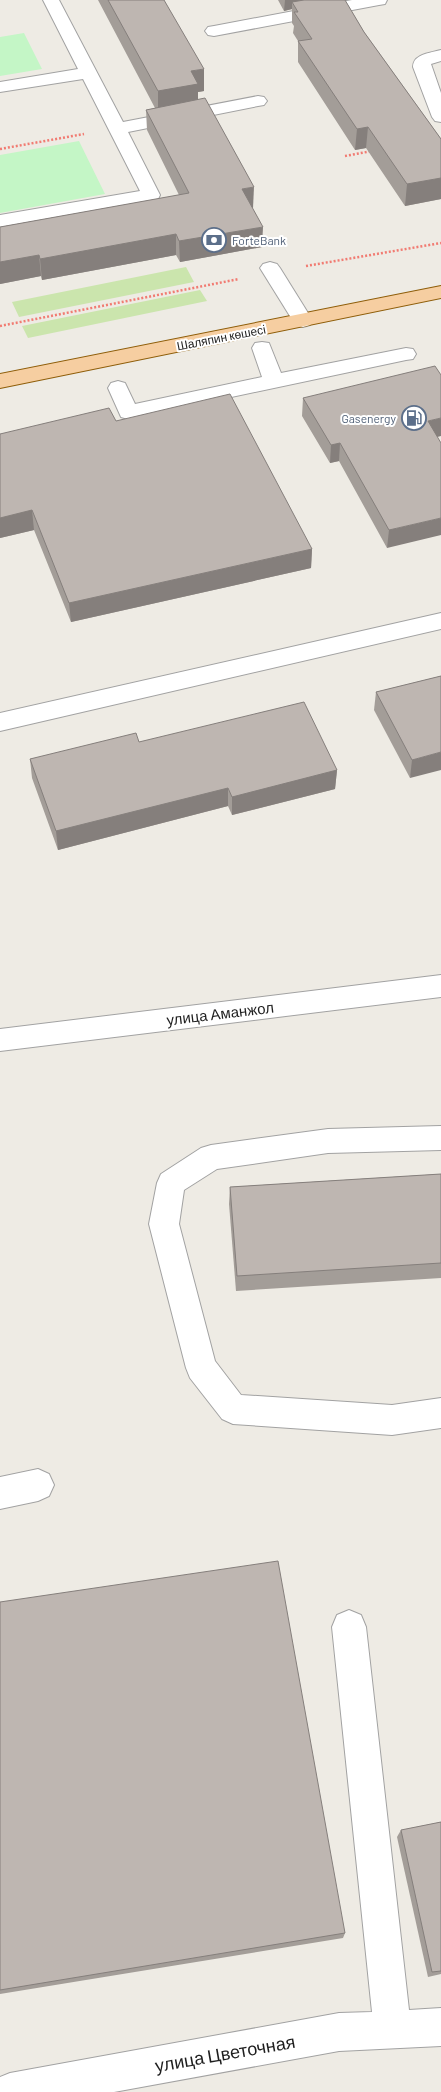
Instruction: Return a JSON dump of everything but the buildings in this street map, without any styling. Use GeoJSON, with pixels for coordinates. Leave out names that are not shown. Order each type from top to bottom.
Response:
{"type":"FeatureCollection","features":[{"type":"Feature","properties":{"kind":"main road","name":"Шаляпин көшесі"},"geometry":{"type":"LineString","coordinates":[[0,380],[441,292]]}},
{"type":"Feature","properties":{"kind":"street"},"geometry":{"type":"LineString","coordinates":[[0,221],[151,195],[51,0]]}},
{"type":"Feature","properties":{"kind":"street"},"geometry":{"type":"LineString","coordinates":[[214,32],[360,2],[380,0]]}},
{"type":"Feature","properties":{"kind":"street"},"geometry":{"type":"LineString","coordinates":[[441,55],[422,61],[422,67],[441,117]]}},
{"type":"Feature","properties":{"kind":"street"},"geometry":{"type":"LineString","coordinates":[[0,87],[88,73]]}},
{"type":"Feature","properties":{"kind":"street"},"geometry":{"type":"LineString","coordinates":[[116,128],[258,101]]}},
{"type":"Feature","properties":{"kind":"street"},"geometry":{"type":"LineString","coordinates":[[272,270],[303,321]]}},
{"type":"Feature","properties":{"kind":"street"},"geometry":{"type":"LineString","coordinates":[[262,348],[274,381]]}},
{"type":"Feature","properties":{"kind":"street"},"geometry":{"type":"LineString","coordinates":[[118,388],[128,412],[406,354]]}},
{"type":"Feature","properties":{"kind":"street"},"geometry":{"type":"LineString","coordinates":[[0,722],[441,621]]}},
{"type":"Feature","properties":{"kind":"street","name":"улица Аманжол"},"geometry":{"type":"LineString","coordinates":[[0,1040],[441,986]]}},
{"type":"Feature","properties":{"kind":"street"},"geometry":{"type":"LineString","coordinates":[[441,1138],[328,1141],[211,1157],[171,1184],[164,1224],[201,1368],[233,1409],[392,1420],[441,1413]]}},
{"type":"Feature","properties":{"kind":"street"},"geometry":{"type":"LineString","coordinates":[[0,1493],[38,1485]]}},
{"type":"Feature","properties":{"kind":"street"},"geometry":{"type":"LineString","coordinates":[[349,1626],[392,2029]]}},
{"type":"Feature","properties":{"kind":"street","name":"улица Цветочная"},"geometry":{"type":"LineString","coordinates":[[10,2092],[339,2032],[441,2027]]}},
{"type":"Feature","properties":{"kind":"path"},"geometry":{"type":"LineString","coordinates":[[0,149],[116,128]]}},
{"type":"Feature","properties":{"kind":"path"},"geometry":{"type":"LineString","coordinates":[[345,156],[374,151]]}},
{"type":"Feature","properties":{"kind":"path"},"geometry":{"type":"LineString","coordinates":[[0,326],[272,270],[441,244]]}},
{"type":"Feature","properties":{"kind":"green space"},"geometry":{"type":"Polygon","coordinates":[[[24,33],[42,69],[0,76],[0,37],[24,33]]]}},
{"type":"Feature","properties":{"kind":"green space"},"geometry":{"type":"Polygon","coordinates":[[[79,141],[105,194],[0,213],[0,155],[79,141]]]}},
{"type":"Feature","properties":{"kind":"green space"},"geometry":{"type":"Polygon","coordinates":[[[186,267],[194,282],[19,317],[12,302],[186,267]]]}},
{"type":"Feature","properties":{"kind":"green space"},"geometry":{"type":"Polygon","coordinates":[[[200,290],[207,301],[28,338],[22,326],[200,290]]]}},
{"type":"Feature","properties":{"kind":"place","name":"ForteBank"},"geometry":{"type":"Point","coordinates":[214,240]}},
{"type":"Feature","properties":{"kind":"place","name":"Gasenergy"},"geometry":{"type":"Point","coordinates":[414,418]}}]}
